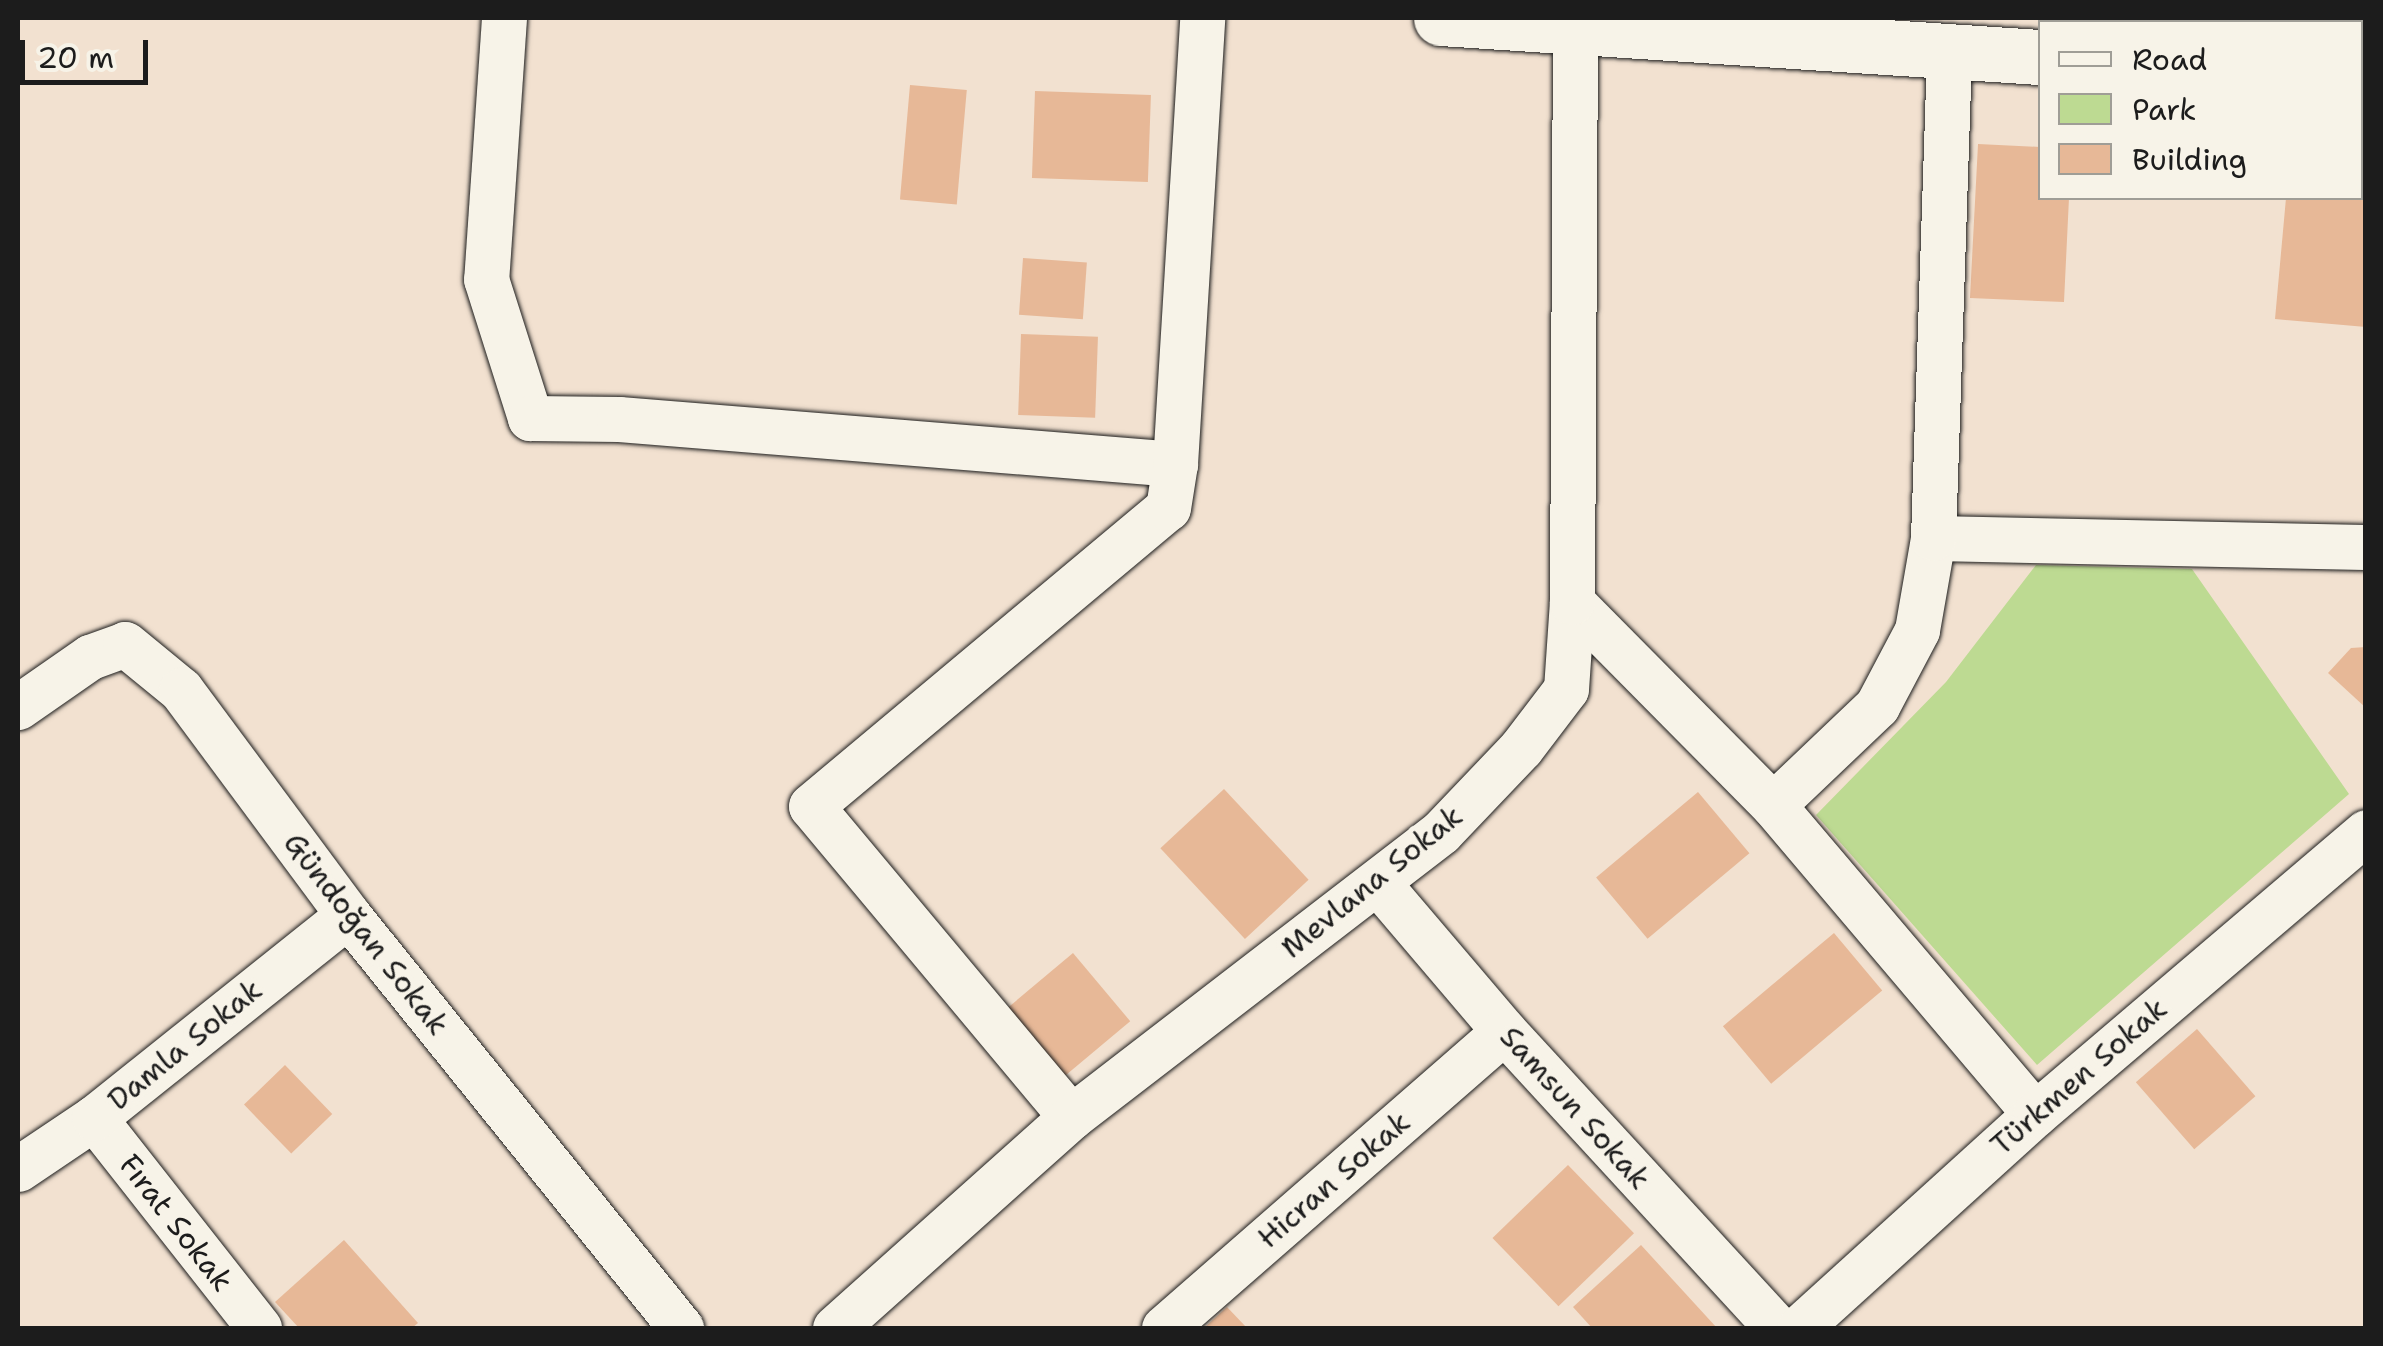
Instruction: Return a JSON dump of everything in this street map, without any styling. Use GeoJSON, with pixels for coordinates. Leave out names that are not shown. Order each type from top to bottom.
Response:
{"type":"FeatureCollection","features":[{"type":"Feature","properties":{"kind":"main road"},"geometry":{"type":"LineString","coordinates":[[1442,18],[1949,48],[2038,57]]}},
{"type":"Feature","properties":{"kind":"street"},"geometry":{"type":"LineString","coordinates":[[504,18],[486,278],[530,418],[620,419],[1174,464]]}},
{"type":"Feature","properties":{"kind":"street"},"geometry":{"type":"LineString","coordinates":[[1071,1118],[811,806],[1168,508],[1202,18]]}},
{"type":"Feature","properties":{"kind":"street","name":"Mevlana Sokak"},"geometry":{"type":"LineString","coordinates":[[834,1328],[1071,1118],[1378,884],[1440,832],[1522,748],[1566,689],[1572,602],[1575,26]]}},
{"type":"Feature","properties":{"kind":"street"},"geometry":{"type":"LineString","coordinates":[[1773,805],[1877,706],[1917,630],[1934,538],[1949,48]]}},
{"type":"Feature","properties":{"kind":"street"},"geometry":{"type":"LineString","coordinates":[[1934,538],[2366,547]]}},
{"type":"Feature","properties":{"kind":"street"},"geometry":{"type":"LineString","coordinates":[[1572,602],[1773,805],[2035,1114]]}},
{"type":"Feature","properties":{"kind":"street","name":"Gündoğan Sokak"},"geometry":{"type":"LineString","coordinates":[[18,707],[90,657],[125,644],[181,690],[348,916],[681,1328]]}},
{"type":"Feature","properties":{"kind":"street","name":"Türkmen Sokak"},"geometry":{"type":"LineString","coordinates":[[1799,1328],[2035,1114],[2366,832]]}},
{"type":"Feature","properties":{"kind":"street","name":"Samsun Sokak"},"geometry":{"type":"LineString","coordinates":[[1378,884],[1504,1031],[1777,1328]]}},
{"type":"Feature","properties":{"kind":"street","name":"Damla Sokak"},"geometry":{"type":"LineString","coordinates":[[18,1170],[94,1118],[348,916]]}},
{"type":"Feature","properties":{"kind":"street","name":"Hicran Sokak"},"geometry":{"type":"LineString","coordinates":[[1164,1328],[1504,1031]]}},
{"type":"Feature","properties":{"kind":"street","name":"Fırat Sokak"},"geometry":{"type":"LineString","coordinates":[[94,1118],[259,1328]]}},
{"type":"Feature","properties":{"kind":"green space"},"geometry":{"type":"Polygon","coordinates":[[[2036,565],[2192,569],[2349,794],[2037,1065],[1816,815],[1946,682],[2036,565]]]}},
{"type":"Feature","properties":{"kind":"building"},"geometry":{"type":"Polygon","coordinates":[[[910,85],[967,90],[957,205],[900,200],[910,85]]]}},
{"type":"Feature","properties":{"kind":"building"},"geometry":{"type":"Polygon","coordinates":[[[1035,91],[1151,95],[1148,182],[1032,178],[1035,91]]]}},
{"type":"Feature","properties":{"kind":"building"},"geometry":{"type":"Polygon","coordinates":[[[1978,144],[2038,147],[2038,200],[2069,200],[2064,302],[1970,298],[1978,144]]]}},
{"type":"Feature","properties":{"kind":"building"},"geometry":{"type":"Polygon","coordinates":[[[2366,162],[2366,327],[2275,319],[2286,200],[2363,200],[2366,162]]]}},
{"type":"Feature","properties":{"kind":"building"},"geometry":{"type":"Polygon","coordinates":[[[1023,258],[1087,262],[1083,319],[1019,315],[1023,258]]]}},
{"type":"Feature","properties":{"kind":"building"},"geometry":{"type":"Polygon","coordinates":[[[1021,334],[1098,337],[1095,418],[1018,415],[1021,334]]]}},
{"type":"Feature","properties":{"kind":"building"},"geometry":{"type":"Polygon","coordinates":[[[2366,647],[2366,708],[2328,673],[2351,648],[2366,647]]]}},
{"type":"Feature","properties":{"kind":"building"},"geometry":{"type":"Polygon","coordinates":[[[1224,789],[1309,880],[1245,939],[1160,848],[1224,789]]]}},
{"type":"Feature","properties":{"kind":"building"},"geometry":{"type":"Polygon","coordinates":[[[1698,792],[1749,853],[1648,939],[1596,877],[1698,792]]]}},
{"type":"Feature","properties":{"kind":"building"},"geometry":{"type":"Polygon","coordinates":[[[1834,933],[1882,990],[1771,1084],[1723,1026],[1834,933]]]}},
{"type":"Feature","properties":{"kind":"building"},"geometry":{"type":"Polygon","coordinates":[[[1073,953],[1130,1021],[1065,1076],[1008,1008],[1073,953]]]}},
{"type":"Feature","properties":{"kind":"building"},"geometry":{"type":"Polygon","coordinates":[[[2197,1029],[2255,1096],[2194,1149],[2136,1082],[2197,1029]]]}},
{"type":"Feature","properties":{"kind":"building"},"geometry":{"type":"Polygon","coordinates":[[[285,1065],[332,1114],[291,1154],[244,1105],[285,1065]]]}},
{"type":"Feature","properties":{"kind":"building"},"geometry":{"type":"Polygon","coordinates":[[[1568,1165],[1634,1233],[1558,1306],[1492,1238],[1568,1165]]]}},
{"type":"Feature","properties":{"kind":"building"},"geometry":{"type":"Polygon","coordinates":[[[344,1240],[418,1323],[412,1328],[299,1328],[275,1302],[344,1240]]]}},
{"type":"Feature","properties":{"kind":"building"},"geometry":{"type":"Polygon","coordinates":[[[1641,1245],[1717,1328],[1592,1328],[1573,1307],[1641,1245]]]}},
{"type":"Feature","properties":{"kind":"building"},"geometry":{"type":"Polygon","coordinates":[[[1227,1307],[1247,1328],[1204,1328],[1227,1307]]]}}]}
